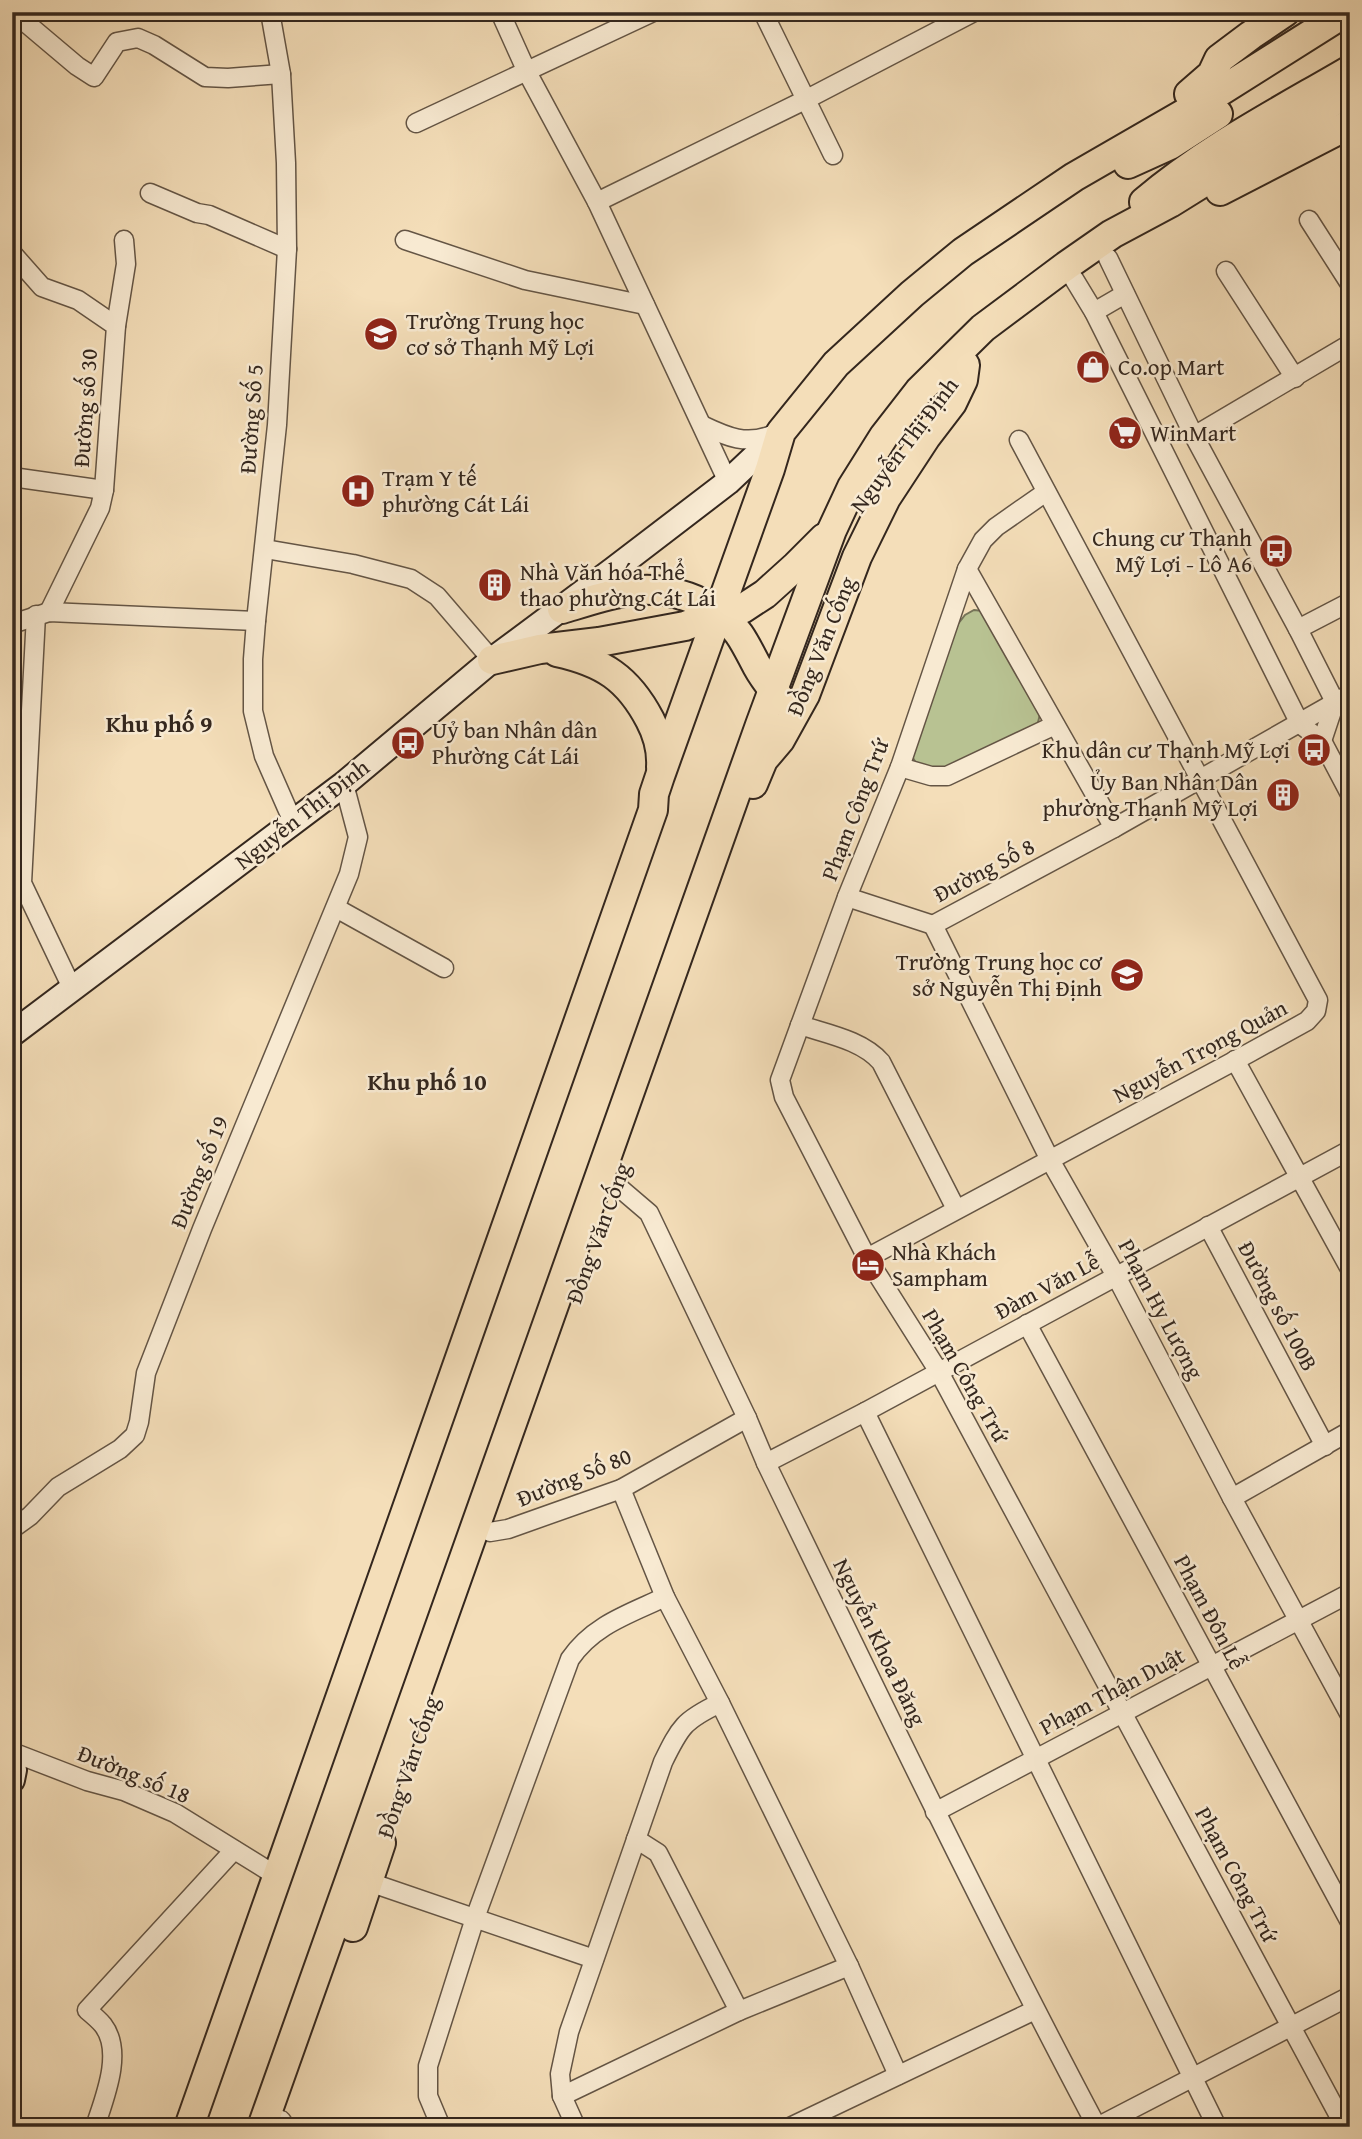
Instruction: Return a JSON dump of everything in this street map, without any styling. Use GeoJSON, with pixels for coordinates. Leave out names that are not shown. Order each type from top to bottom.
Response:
{"type":"FeatureCollection","features":[{"type":"Feature","properties":{"kind":"main road"},"geometry":{"type":"LineString","coordinates":[[1193,100],[1212,74],[1219,59],[1285,12]]}},
{"type":"Feature","properties":{"kind":"main road","name":"Nguyễn Thị Định"},"geometry":{"type":"LineString","coordinates":[[836,364],[912,294],[963,252],[1322,12]]}},
{"type":"Feature","properties":{"kind":"main road","name":"Nguyễn Thị Định"},"geometry":{"type":"LineString","coordinates":[[16,1025],[72,988],[344,784],[492,660],[728,482],[781,432],[836,364],[859,326],[896,288],[943,251],[1021,192],[1193,100],[1346,12]]}},
{"type":"Feature","properties":{"kind":"main road","name":"Nguyễn Thị Định"},"geometry":{"type":"LineString","coordinates":[[1019,213],[1170,145],[1350,29]]}},
{"type":"Feature","properties":{"kind":"main road","name":"Nguyễn Thị Định"},"geometry":{"type":"LineString","coordinates":[[1106,245],[1144,201],[1179,173],[1350,70]]}},
{"type":"Feature","properties":{"kind":"main road","name":"Nguyễn Thị Định"},"geometry":{"type":"LineString","coordinates":[[1161,224],[1200,187],[1350,90]]}},
{"type":"Feature","properties":{"kind":"main road","name":"Nguyễn Thị Định"},"geometry":{"type":"LineString","coordinates":[[492,660],[540,649],[599,642],[685,626],[718,613],[742,609],[765,594],[832,530],[855,515],[897,446],[960,359],[998,315],[1070,272],[1170,203],[1350,103]]}},
{"type":"Feature","properties":{"kind":"main road"},"geometry":{"type":"LineString","coordinates":[[1106,245],[1161,224],[1350,124]]}},
{"type":"Feature","properties":{"kind":"main road","name":"Đồng Văn Cống"},"geometry":{"type":"LineString","coordinates":[[275,2122],[741,796],[763,760],[780,740],[805,695],[857,556],[887,498],[953,400],[963,380],[960,359]]}},
{"type":"Feature","properties":{"kind":"main road"},"geometry":{"type":"LineString","coordinates":[[657,785],[781,432]]}},
{"type":"Feature","properties":{"kind":"main road","name":"Đồng Văn Cống"},"geometry":{"type":"LineString","coordinates":[[275,2122],[369,1882],[481,1533],[615,1184],[741,796],[760,725],[832,530]]}},
{"type":"Feature","properties":{"kind":"main road"},"geometry":{"type":"LineString","coordinates":[[562,609],[625,592],[647,590],[677,593],[699,601],[718,613],[737,631],[757,666],[794,717]]}},
{"type":"Feature","properties":{"kind":"main road"},"geometry":{"type":"LineString","coordinates":[[178,2127],[267,1870],[653,810],[662,753],[655,729],[631,689],[611,673],[592,663],[572,655],[540,649]]}},
{"type":"Feature","properties":{"kind":"main road"},"geometry":{"type":"LineString","coordinates":[[757,666],[760,725]]}},
{"type":"Feature","properties":{"kind":"main road"},"geometry":{"type":"LineString","coordinates":[[763,760],[777,723],[773,690]]}},
{"type":"Feature","properties":{"kind":"main road"},"geometry":{"type":"LineString","coordinates":[[189,2127],[445,1379]]}},
{"type":"Feature","properties":{"kind":"main road"},"geometry":{"type":"LineString","coordinates":[[12,1763],[12,1780]]}},
{"type":"Feature","properties":{"kind":"street"},"geometry":{"type":"LineString","coordinates":[[13,12],[94,77],[117,42],[138,38],[154,44],[205,77],[281,74]]}},
{"type":"Feature","properties":{"kind":"street","name":"Đường Số 5"},"geometry":{"type":"LineString","coordinates":[[270,12],[281,74],[287,249],[277,425],[256,621],[253,711],[264,756],[293,822]]}},
{"type":"Feature","properties":{"kind":"street"},"geometry":{"type":"LineString","coordinates":[[500,12],[527,72],[597,202],[728,482]]}},
{"type":"Feature","properties":{"kind":"street"},"geometry":{"type":"LineString","coordinates":[[416,123],[653,12]]}},
{"type":"Feature","properties":{"kind":"street"},"geometry":{"type":"LineString","coordinates":[[763,12],[833,155]]}},
{"type":"Feature","properties":{"kind":"street"},"geometry":{"type":"LineString","coordinates":[[597,202],[807,99],[974,12]]}},
{"type":"Feature","properties":{"kind":"street"},"geometry":{"type":"LineString","coordinates":[[150,193],[287,249]]}},
{"type":"Feature","properties":{"kind":"street"},"geometry":{"type":"LineString","coordinates":[[1309,220],[1350,284]]}},
{"type":"Feature","properties":{"kind":"street"},"geometry":{"type":"LineString","coordinates":[[116,326],[126,264],[124,240]]}},
{"type":"Feature","properties":{"kind":"street"},"geometry":{"type":"LineString","coordinates":[[404,240],[525,280],[645,305]]}},
{"type":"Feature","properties":{"kind":"street"},"geometry":{"type":"LineString","coordinates":[[1106,245],[1125,294],[1194,436],[1298,629],[1343,698],[1322,741]]}},
{"type":"Feature","properties":{"kind":"street","name":"Đường số 30"},"geometry":{"type":"LineString","coordinates":[[12,253],[42,287],[78,300],[116,326],[104,491],[100,508],[42,613]]}},
{"type":"Feature","properties":{"kind":"street"},"geometry":{"type":"LineString","coordinates":[[1226,271],[1295,378]]}},
{"type":"Feature","properties":{"kind":"street"},"geometry":{"type":"LineString","coordinates":[[1070,272],[1094,312],[1300,724],[1322,741],[1350,794]]}},
{"type":"Feature","properties":{"kind":"street"},"geometry":{"type":"LineString","coordinates":[[1094,312],[1125,294]]}},
{"type":"Feature","properties":{"kind":"street"},"geometry":{"type":"LineString","coordinates":[[1194,436],[1350,344]]}},
{"type":"Feature","properties":{"kind":"street"},"geometry":{"type":"LineString","coordinates":[[702,425],[726,437],[749,441],[781,432]]}},
{"type":"Feature","properties":{"kind":"street","name":"Nguyễn Trọng Quản"},"geometry":{"type":"LineString","coordinates":[[867,1258],[1307,1021],[1316,1011],[1318,1000],[1019,440]]}},
{"type":"Feature","properties":{"kind":"street"},"geometry":{"type":"LineString","coordinates":[[12,477],[104,491]]}},
{"type":"Feature","properties":{"kind":"street","name":"Phạm Công Trứ"},"geometry":{"type":"LineString","coordinates":[[1046,492],[996,527],[983,540],[967,569],[900,767],[847,897],[780,1080],[784,1097],[867,1258],[939,1372],[1345,2127]]}},
{"type":"Feature","properties":{"kind":"street"},"geometry":{"type":"LineString","coordinates":[[265,549],[353,564],[411,579],[437,596],[492,660]]}},
{"type":"Feature","properties":{"kind":"street"},"geometry":{"type":"LineString","coordinates":[[967,569],[1114,828]]}},
{"type":"Feature","properties":{"kind":"street"},"geometry":{"type":"LineString","coordinates":[[1298,629],[1350,602]]}},
{"type":"Feature","properties":{"kind":"street"},"geometry":{"type":"LineString","coordinates":[[42,613],[21,897],[72,988]]}},
{"type":"Feature","properties":{"kind":"street"},"geometry":{"type":"LineString","coordinates":[[12,624],[42,613],[256,621]]}},
{"type":"Feature","properties":{"kind":"street","name":"Đường Số 8"},"geometry":{"type":"LineString","coordinates":[[933,925],[1114,828],[1343,698]]}},
{"type":"Feature","properties":{"kind":"street"},"geometry":{"type":"LineString","coordinates":[[900,767],[931,776],[947,776],[1055,725]]}},
{"type":"Feature","properties":{"kind":"street","name":"Đường số 19"},"geometry":{"type":"LineString","coordinates":[[12,1529],[30,1516],[58,1487],[120,1449],[135,1435],[146,1373],[228,1165],[349,874],[358,837],[344,784]]}},
{"type":"Feature","properties":{"kind":"street"},"geometry":{"type":"LineString","coordinates":[[847,897],[933,925]]}},
{"type":"Feature","properties":{"kind":"street"},"geometry":{"type":"LineString","coordinates":[[336,908],[444,968]]}},
{"type":"Feature","properties":{"kind":"street","name":"Phạm Hy Lượng"},"geometry":{"type":"LineString","coordinates":[[933,925],[1049,1160],[1116,1276],[1232,1498],[1350,1714]]}},
{"type":"Feature","properties":{"kind":"street"},"geometry":{"type":"LineString","coordinates":[[800,1025],[857,1045],[872,1052],[881,1062],[956,1209]]}},
{"type":"Feature","properties":{"kind":"street"},"geometry":{"type":"LineString","coordinates":[[1235,1060],[1350,1269]]}},
{"type":"Feature","properties":{"kind":"street","name":"Đàm Văn Lễ"},"geometry":{"type":"LineString","coordinates":[[766,1463],[1350,1150]]}},
{"type":"Feature","properties":{"kind":"street","name":"Nguyễn Khoa Đăng"},"geometry":{"type":"LineString","coordinates":[[615,1184],[649,1213],[766,1463],[935,1812],[1097,2127]]}},
{"type":"Feature","properties":{"kind":"street","name":"Đường số 100B"},"geometry":{"type":"LineString","coordinates":[[1208,1226],[1325,1446]]}},
{"type":"Feature","properties":{"kind":"street","name":"Phạm Đôn Lễ"},"geometry":{"type":"LineString","coordinates":[[1027,1324],[1350,1922]]}},
{"type":"Feature","properties":{"kind":"street"},"geometry":{"type":"LineString","coordinates":[[865,1412],[1217,2127]]}},
{"type":"Feature","properties":{"kind":"street","name":"Đường Số 80"},"geometry":{"type":"LineString","coordinates":[[481,1533],[508,1530],[621,1489],[747,1418]]}},
{"type":"Feature","properties":{"kind":"street"},"geometry":{"type":"LineString","coordinates":[[1232,1498],[1350,1432]]}},
{"type":"Feature","properties":{"kind":"street"},"geometry":{"type":"LineString","coordinates":[[621,1489],[665,1597],[849,1966],[898,2075]]}},
{"type":"Feature","properties":{"kind":"street","name":"Phạm Thận Duật"},"geometry":{"type":"LineString","coordinates":[[935,1812],[1350,1593]]}},
{"type":"Feature","properties":{"kind":"street"},"geometry":{"type":"LineString","coordinates":[[441,2127],[428,2096],[428,2066],[475,1918],[570,1659],[581,1643],[601,1627],[665,1597]]}},
{"type":"Feature","properties":{"kind":"street"},"geometry":{"type":"LineString","coordinates":[[576,2127],[562,2096],[559,2074],[594,1959],[663,1762],[677,1732],[695,1714],[720,1703]]}},
{"type":"Feature","properties":{"kind":"street","name":"Đường số 18"},"geometry":{"type":"LineString","coordinates":[[12,1752],[87,1782],[124,1791],[175,1813],[267,1870]]}},
{"type":"Feature","properties":{"kind":"street"},"geometry":{"type":"LineString","coordinates":[[636,1839],[658,1853],[739,2011]]}},
{"type":"Feature","properties":{"kind":"street"},"geometry":{"type":"LineString","coordinates":[[95,2127],[110,2078],[112,2048],[105,2027],[88,2010],[234,1850]]}},
{"type":"Feature","properties":{"kind":"street"},"geometry":{"type":"LineString","coordinates":[[369,1882],[594,1959]]}},
{"type":"Feature","properties":{"kind":"street"},"geometry":{"type":"LineString","coordinates":[[562,2096],[739,2011],[849,1966]]}},
{"type":"Feature","properties":{"kind":"street"},"geometry":{"type":"LineString","coordinates":[[1097,2127],[1350,1996]]}},
{"type":"Feature","properties":{"kind":"street"},"geometry":{"type":"LineString","coordinates":[[790,2127],[1035,2010]]}},
{"type":"Feature","properties":{"kind":"green space"},"geometry":{"type":"Polygon","coordinates":[[[974,610],[983,611],[1040,714],[1036,731],[949,776],[916,763],[913,748],[958,624],[965,615],[974,610]]]}},
{"type":"Feature","properties":{"kind":"place","name":"Trường Trung học cơ sở Thạnh Mỹ Lợi"},"geometry":{"type":"Point","coordinates":[381,334]}},
{"type":"Feature","properties":{"kind":"place","name":"Co.op Mart"},"geometry":{"type":"Point","coordinates":[1093,367]}},
{"type":"Feature","properties":{"kind":"place","name":"WinMart"},"geometry":{"type":"Point","coordinates":[1125,433]}},
{"type":"Feature","properties":{"kind":"place","name":"Trạm Y tế phường Cát Lái"},"geometry":{"type":"Point","coordinates":[358,491]}},
{"type":"Feature","properties":{"kind":"place","name":"Chung cư Thạnh Mỹ Lợi - Lô A6"},"geometry":{"type":"Point","coordinates":[1276,551]}},
{"type":"Feature","properties":{"kind":"place","name":"Nhà Văn hóa Thể thao phường Cát Lái"},"geometry":{"type":"Point","coordinates":[495,585]}},
{"type":"Feature","properties":{"kind":"place","name":"Uỷ ban Nhân dân Phường Cát Lái"},"geometry":{"type":"Point","coordinates":[408,743]}},
{"type":"Feature","properties":{"kind":"place","name":"Khu dân cư Thạnh Mỹ Lợi"},"geometry":{"type":"Point","coordinates":[1314,750]}},
{"type":"Feature","properties":{"kind":"place","name":"Ủy Ban Nhân Dân phường Thạnh Mỹ Lợi"},"geometry":{"type":"Point","coordinates":[1283,795]}},
{"type":"Feature","properties":{"kind":"place","name":"Trường Trung học cơ sở Nguyễn Thị Định"},"geometry":{"type":"Point","coordinates":[1127,975]}},
{"type":"Feature","properties":{"kind":"place","name":"Nhà Khách Sampham"},"geometry":{"type":"Point","coordinates":[868,1265]}},
{"type":"Feature","properties":{"kind":"district","name":"Khu phố 9"},"geometry":{"type":"Point","coordinates":[159,724]}},
{"type":"Feature","properties":{"kind":"district","name":"Khu phố 10"},"geometry":{"type":"Point","coordinates":[427,1082]}}]}
